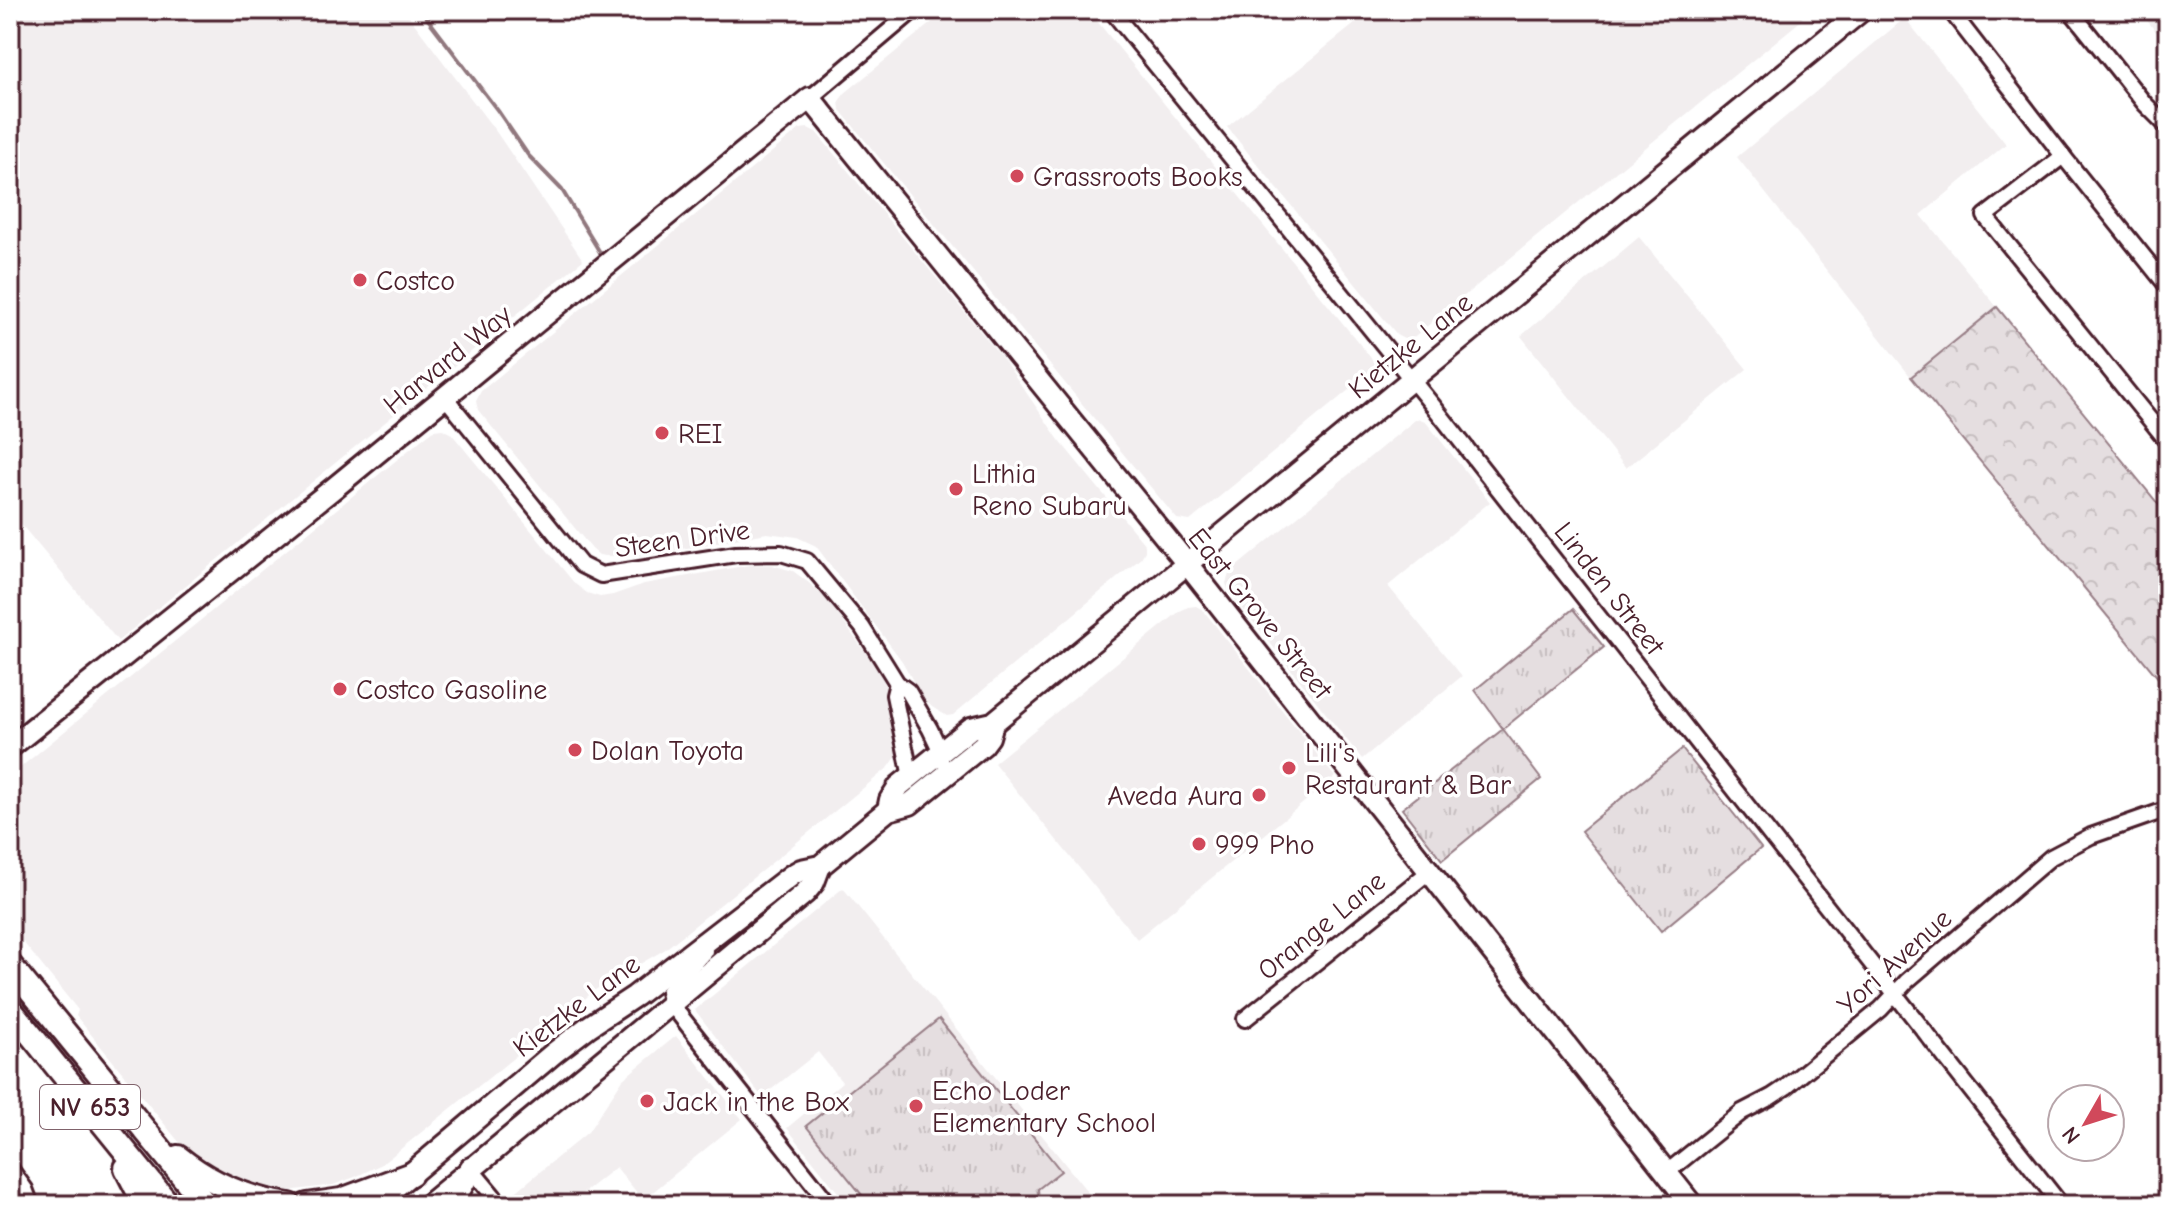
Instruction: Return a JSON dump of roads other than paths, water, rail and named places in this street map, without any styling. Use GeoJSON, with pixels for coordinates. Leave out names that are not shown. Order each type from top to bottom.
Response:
{"type":"FeatureCollection","features":[{"type":"Feature","properties":{"kind":"main road","name":"Kietzke Lane"},"geometry":{"type":"LineString","coordinates":[[917,785],[941,752],[971,728],[993,723],[1862,10]]}},
{"type":"Feature","properties":{"kind":"main road","name":"Harvard Way"},"geometry":{"type":"LineString","coordinates":[[10,747],[334,488],[810,98]]}},
{"type":"Feature","properties":{"kind":"main road","name":"East Grove Street"},"geometry":{"type":"LineString","coordinates":[[810,98],[1188,565],[1692,1205]]}},
{"type":"Feature","properties":{"kind":"main road","name":"Kietzke Lane"},"geometry":{"type":"LineString","coordinates":[[374,1205],[588,1027],[632,998],[792,875],[820,866],[888,810],[899,786],[917,785],[983,745],[993,723]]}},
{"type":"Feature","properties":{"kind":"main road","name":"Kietzke Lane"},"geometry":{"type":"LineString","coordinates":[[428,1205],[805,893],[814,882],[820,866]]}},
{"type":"Feature","properties":{"kind":"main road","name":"NV 653"},"geometry":{"type":"LineString","coordinates":[[10,965],[206,1205]]}},
{"type":"Feature","properties":{"kind":"main road","name":"NV 653"},"geometry":{"type":"LineString","coordinates":[[10,1009],[169,1205]]}},
{"type":"Feature","properties":{"kind":"main road"},"geometry":{"type":"LineString","coordinates":[[49,1055],[121,1159],[145,1205]]}},
{"type":"Feature","properties":{"kind":"main road"},"geometry":{"type":"LineString","coordinates":[[146,1131],[205,1177],[238,1194],[290,1205]]}},
{"type":"Feature","properties":{"kind":"main road"},"geometry":{"type":"LineString","coordinates":[[450,1205],[471,1169]]}},
{"type":"Feature","properties":{"kind":"main road"},"geometry":{"type":"LineString","coordinates":[[307,1205],[341,1200],[411,1174]]}},
{"type":"Feature","properties":{"kind":"street","name":"Harvard Way"},"geometry":{"type":"LineString","coordinates":[[810,98],[914,10]]}},
{"type":"Feature","properties":{"kind":"street","name":"Linden Street"},"geometry":{"type":"LineString","coordinates":[[1111,10],[1412,379],[2061,1205]]}},
{"type":"Feature","properties":{"kind":"street"},"geometry":{"type":"LineString","coordinates":[[1950,10],[2168,287]]}},
{"type":"Feature","properties":{"kind":"street"},"geometry":{"type":"LineString","coordinates":[[2070,10],[2145,104],[2168,127]]}},
{"type":"Feature","properties":{"kind":"street"},"geometry":{"type":"LineString","coordinates":[[2063,156],[1985,216],[2168,442]]}},
{"type":"Feature","properties":{"kind":"street","name":"Steen Drive"},"geometry":{"type":"LineString","coordinates":[[445,397],[584,567],[601,575],[736,554],[781,553],[807,561],[862,627],[897,683],[908,691],[941,752]]}},
{"type":"Feature","properties":{"kind":"street","name":"Steen Drive"},"geometry":{"type":"LineString","coordinates":[[897,683],[894,695],[917,785]]}},
{"type":"Feature","properties":{"kind":"street","name":"Yori Avenue"},"geometry":{"type":"LineString","coordinates":[[1666,1173],[1742,1112],[1786,1087],[1881,1009],[1907,981],[2051,857],[2091,836],[2168,809]]}},
{"type":"Feature","properties":{"kind":"street","name":"Orange Lane"},"geometry":{"type":"LineString","coordinates":[[1245,1019],[1430,871]]}},
{"type":"Feature","properties":{"kind":"street"},"geometry":{"type":"LineString","coordinates":[[731,922],[668,992],[671,1004],[830,1205]]}},
{"type":"Feature","properties":{"kind":"street"},"geometry":{"type":"LineString","coordinates":[[10,1168],[25,1189],[31,1205]]}},
{"type":"Feature","properties":{"kind":"street"},"geometry":{"type":"LineString","coordinates":[[471,1169],[501,1205]]}},
{"type":"Feature","properties":{"kind":"waterway"},"geometry":{"type":"LineString","coordinates":[[421,10],[528,155],[562,190],[604,259]]}},
{"type":"Feature","properties":{"kind":"place","name":"Grassroots Books"},"geometry":{"type":"Point","coordinates":[1017,176]}},
{"type":"Feature","properties":{"kind":"place","name":"Costco"},"geometry":{"type":"Point","coordinates":[360,280]}},
{"type":"Feature","properties":{"kind":"place","name":"REI"},"geometry":{"type":"Point","coordinates":[662,433]}},
{"type":"Feature","properties":{"kind":"place","name":"Lithia Reno Subaru"},"geometry":{"type":"Point","coordinates":[956,489]}},
{"type":"Feature","properties":{"kind":"place","name":"Costco Gasoline"},"geometry":{"type":"Point","coordinates":[340,689]}},
{"type":"Feature","properties":{"kind":"place","name":"Dolan Toyota"},"geometry":{"type":"Point","coordinates":[575,750]}},
{"type":"Feature","properties":{"kind":"place","name":"Lili's Restaurant & Bar"},"geometry":{"type":"Point","coordinates":[1289,768]}},
{"type":"Feature","properties":{"kind":"place","name":"Aveda Aura"},"geometry":{"type":"Point","coordinates":[1259,795]}},
{"type":"Feature","properties":{"kind":"place","name":"999 Pho"},"geometry":{"type":"Point","coordinates":[1199,844]}},
{"type":"Feature","properties":{"kind":"place","name":"Jack in the Box"},"geometry":{"type":"Point","coordinates":[647,1101]}},
{"type":"Feature","properties":{"kind":"place","name":"Echo Loder Elementary School"},"geometry":{"type":"Point","coordinates":[916,1106]}}]}
